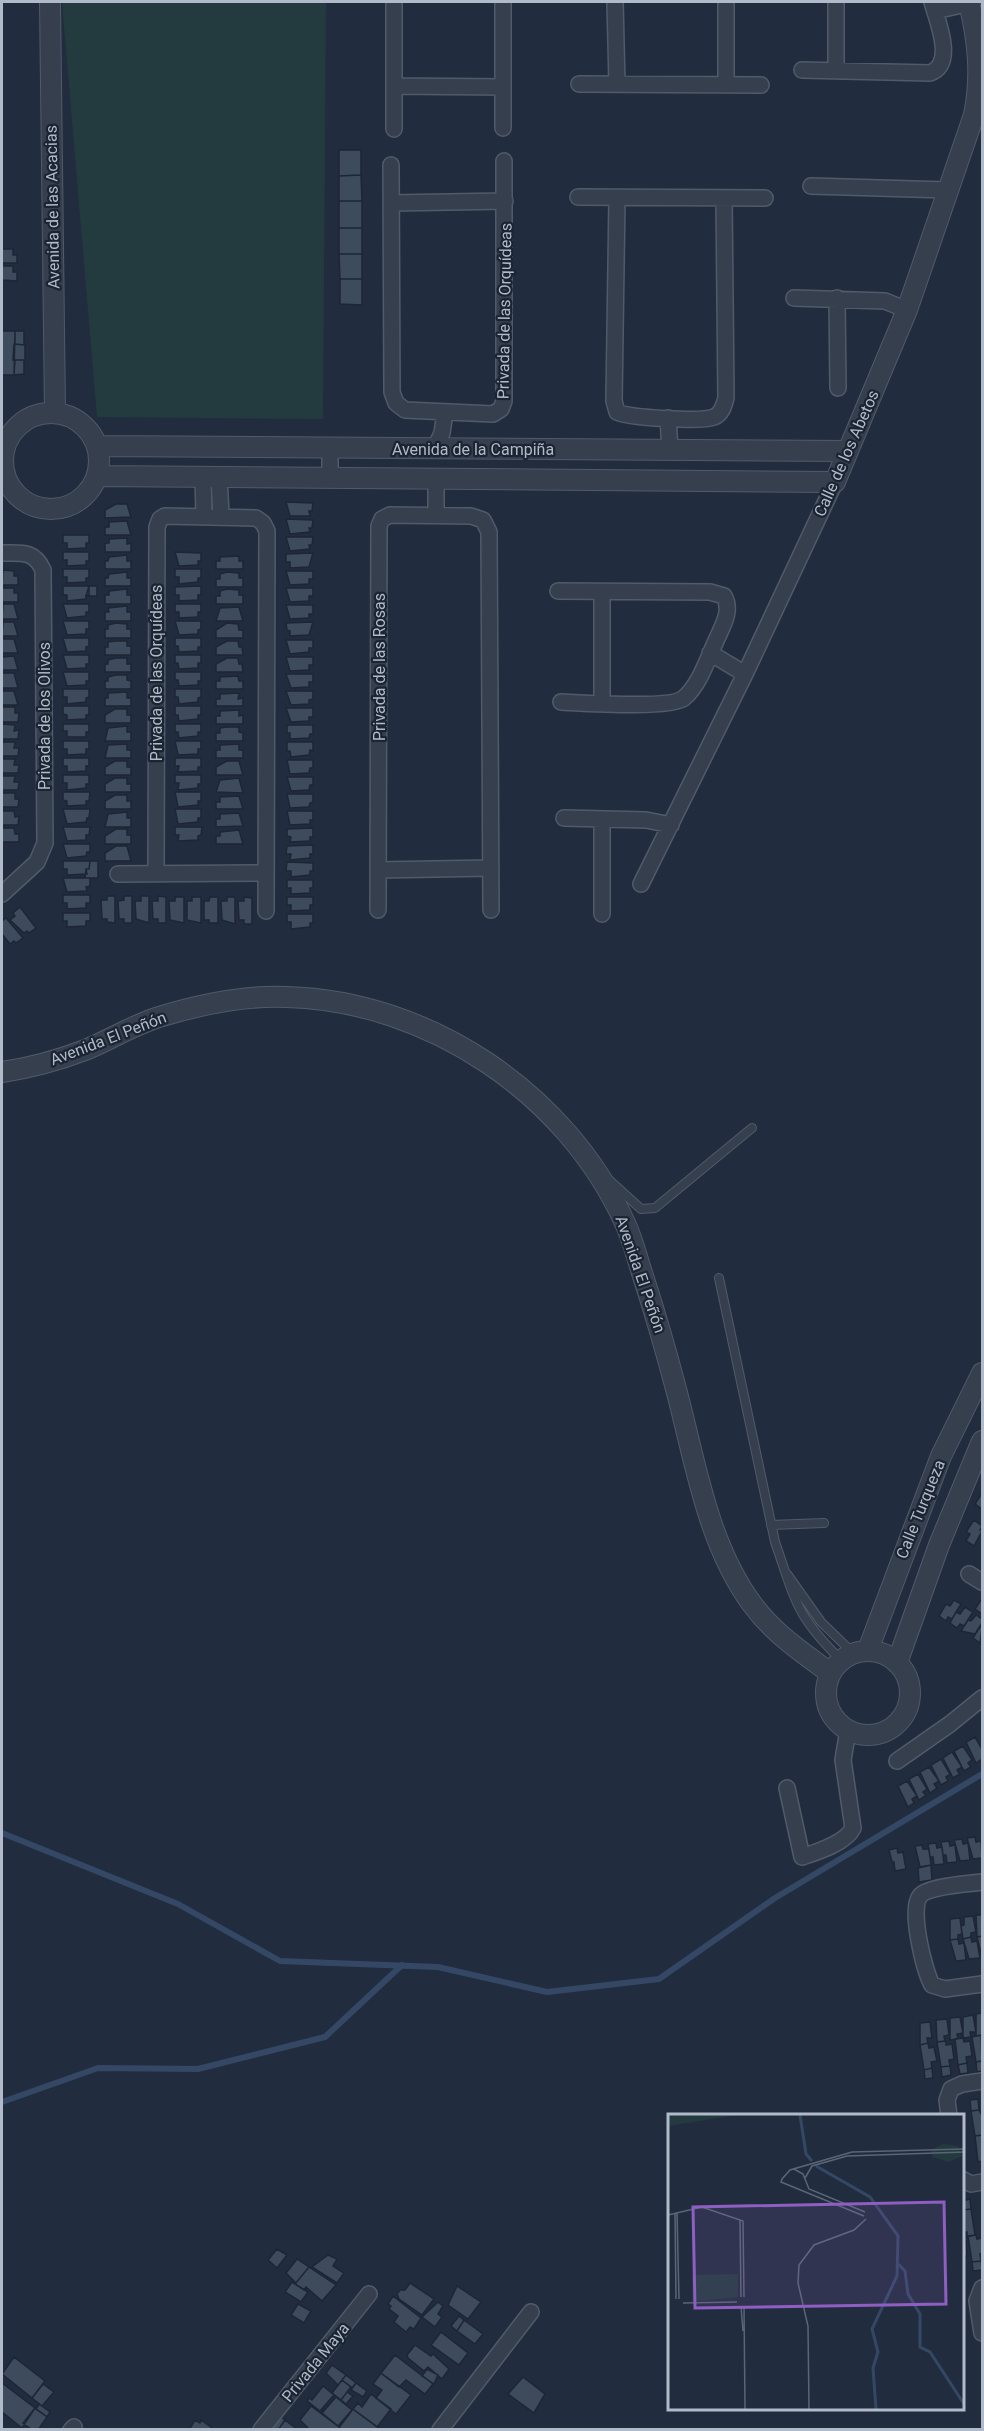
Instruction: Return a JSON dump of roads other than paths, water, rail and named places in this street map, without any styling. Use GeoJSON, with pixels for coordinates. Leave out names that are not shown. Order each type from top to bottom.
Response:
{"type":"FeatureCollection","features":[{"type":"Feature","properties":{"kind":"street","name":"Avenida de las Acacias"},"geometry":{"type":"LineString","coordinates":[[50,2],[55,412]]}},
{"type":"Feature","properties":{"kind":"street"},"geometry":{"type":"LineString","coordinates":[[394,2],[394,129]]}},
{"type":"Feature","properties":{"kind":"street"},"geometry":{"type":"LineString","coordinates":[[503,2],[503,128]]}},
{"type":"Feature","properties":{"kind":"street"},"geometry":{"type":"LineString","coordinates":[[615,2],[617,84]]}},
{"type":"Feature","properties":{"kind":"street"},"geometry":{"type":"LineString","coordinates":[[726,2],[726,83]]}},
{"type":"Feature","properties":{"kind":"street"},"geometry":{"type":"LineString","coordinates":[[836,2],[836,71]]}},
{"type":"Feature","properties":{"kind":"street"},"geometry":{"type":"LineString","coordinates":[[802,70],[930,73],[941,66],[943,53],[934,6],[969,2]]}},
{"type":"Feature","properties":{"kind":"street","name":"Calle de los Abetos"},"geometry":{"type":"LineString","coordinates":[[641,884],[745,674],[835,482],[907,310],[974,115],[980,86],[977,39],[969,2]]}},
{"type":"Feature","properties":{"kind":"street"},"geometry":{"type":"LineString","coordinates":[[579,84],[726,83],[761,85]]}},
{"type":"Feature","properties":{"kind":"street"},"geometry":{"type":"LineString","coordinates":[[394,86],[503,87]]}},
{"type":"Feature","properties":{"kind":"street","name":"Privada de las Orquídeas"},"geometry":{"type":"LineString","coordinates":[[391,165],[392,393],[396,403],[405,410],[493,414],[501,409],[504,401],[504,161]]}},
{"type":"Feature","properties":{"kind":"street"},"geometry":{"type":"LineString","coordinates":[[811,186],[947,189]]}},
{"type":"Feature","properties":{"kind":"street"},"geometry":{"type":"LineString","coordinates":[[578,197],[765,198]]}},
{"type":"Feature","properties":{"kind":"street"},"geometry":{"type":"LineString","coordinates":[[616,198],[614,401],[617,412],[627,417],[668,418],[714,417],[723,410],[726,398],[724,198]]}},
{"type":"Feature","properties":{"kind":"street","name":"Privada de las Orquídeas"},"geometry":{"type":"LineString","coordinates":[[392,203],[505,201]]}},
{"type":"Feature","properties":{"kind":"street"},"geometry":{"type":"LineString","coordinates":[[794,298],[885,301],[907,310]]}},
{"type":"Feature","properties":{"kind":"street"},"geometry":{"type":"LineString","coordinates":[[837,298],[838,388]]}},
{"type":"Feature","properties":{"kind":"street"},"geometry":{"type":"LineString","coordinates":[[55,412],[81,423],[97,447],[99,461],[97,476],[91,487],[78,500],[62,508],[37,507],[21,499],[3,474],[2,449],[10,433],[22,421],[38,413],[55,412]]}},
{"type":"Feature","properties":{"kind":"street"},"geometry":{"type":"LineString","coordinates":[[444,448],[450,412]]}},
{"type":"Feature","properties":{"kind":"street"},"geometry":{"type":"LineString","coordinates":[[668,418],[670,450]]}},
{"type":"Feature","properties":{"kind":"street","name":"Avenida de la Campiña"},"geometry":{"type":"LineString","coordinates":[[97,447],[848,451]]}},
{"type":"Feature","properties":{"kind":"street"},"geometry":{"type":"LineString","coordinates":[[330,448],[330,478]]}},
{"type":"Feature","properties":{"kind":"street","name":"Avenida de la Campiña"},"geometry":{"type":"LineString","coordinates":[[97,476],[835,482]]}},
{"type":"Feature","properties":{"kind":"street"},"geometry":{"type":"LineString","coordinates":[[204,515],[211,477]]}},
{"type":"Feature","properties":{"kind":"street"},"geometry":{"type":"LineString","coordinates":[[211,477],[221,515]]}},
{"type":"Feature","properties":{"kind":"street"},"geometry":{"type":"LineString","coordinates":[[435,515],[436,479]]}},
{"type":"Feature","properties":{"kind":"street","name":"Privada de las Orquídeas"},"geometry":{"type":"LineString","coordinates":[[156,873],[157,526],[160,519],[165,516],[221,515],[256,518],[263,523],[267,531],[266,911]]}},
{"type":"Feature","properties":{"kind":"street","name":"Privada de las Rosas"},"geometry":{"type":"LineString","coordinates":[[378,910],[379,526],[382,519],[390,515],[435,515],[471,516],[483,520],[489,532],[491,910]]}},
{"type":"Feature","properties":{"kind":"street","name":"Privada de los Olivos"},"geometry":{"type":"LineString","coordinates":[[2,553],[29,553],[38,559],[43,570],[45,843],[37,862],[2,894]]}},
{"type":"Feature","properties":{"kind":"street"},"geometry":{"type":"LineString","coordinates":[[558,591],[710,592],[724,596],[728,613],[692,689],[681,700],[664,705],[561,702]]}},
{"type":"Feature","properties":{"kind":"street"},"geometry":{"type":"LineString","coordinates":[[602,592],[602,703]]}},
{"type":"Feature","properties":{"kind":"street"},"geometry":{"type":"LineString","coordinates":[[710,653],[745,674]]}},
{"type":"Feature","properties":{"kind":"street"},"geometry":{"type":"LineString","coordinates":[[564,818],[646,820],[671,825]]}},
{"type":"Feature","properties":{"kind":"street"},"geometry":{"type":"LineString","coordinates":[[602,819],[602,914]]}},
{"type":"Feature","properties":{"kind":"street"},"geometry":{"type":"LineString","coordinates":[[378,870],[491,868]]}},
{"type":"Feature","properties":{"kind":"street"},"geometry":{"type":"LineString","coordinates":[[118,874],[266,873]]}},
{"type":"Feature","properties":{"kind":"street","name":"Avenida El Peñón"},"geometry":{"type":"LineString","coordinates":[[2,1072],[83,1051],[158,1017],[224,1002],[286,997],[340,1003],[396,1017],[457,1043],[511,1080],[558,1123],[592,1165],[627,1226],[663,1339],[707,1507],[725,1556],[750,1602],[772,1628],[848,1659]]}},
{"type":"Feature","properties":{"kind":"street","name":"Calle Turqueza"},"geometry":{"type":"LineString","coordinates":[[848,1659],[941,1456],[982,1373]]}},
{"type":"Feature","properties":{"kind":"street","name":"Calle Turqueza"},"geometry":{"type":"LineString","coordinates":[[897,1663],[935,1556],[982,1441]]}},
{"type":"Feature","properties":{"kind":"street"},"geometry":{"type":"LineString","coordinates":[[969,1574],[982,1582]]}},
{"type":"Feature","properties":{"kind":"street"},"geometry":{"type":"LineString","coordinates":[[880,1652],[897,1663],[905,1673],[910,1692],[902,1717],[886,1730],[874,1734],[848,1730],[838,1722],[828,1705],[826,1686],[848,1659],[880,1652]]}},
{"type":"Feature","properties":{"kind":"street"},"geometry":{"type":"LineString","coordinates":[[897,1761],[950,1724],[982,1698]]}},
{"type":"Feature","properties":{"kind":"street"},"geometry":{"type":"LineString","coordinates":[[787,1788],[802,1857],[819,1852],[849,1834],[853,1827],[843,1760],[848,1730]]}},
{"type":"Feature","properties":{"kind":"street"},"geometry":{"type":"LineString","coordinates":[[982,1882],[929,1890],[920,1895],[915,1906],[924,1971],[932,1984],[945,1989],[982,1984]]}},
{"type":"Feature","properties":{"kind":"street"},"geometry":{"type":"LineString","coordinates":[[949,2114],[947,2100],[951,2089],[962,2084],[982,2081]]}},
{"type":"Feature","properties":{"kind":"street"},"geometry":{"type":"LineString","coordinates":[[963,2180],[971,2184],[982,2182]]}},
{"type":"Feature","properties":{"kind":"street"},"geometry":{"type":"LineString","coordinates":[[982,2288],[977,2301],[982,2333]]}},
{"type":"Feature","properties":{"kind":"street","name":"Privada Maya"},"geometry":{"type":"LineString","coordinates":[[261,2430],[369,2294]]}},
{"type":"Feature","properties":{"kind":"street"},"geometry":{"type":"LineString","coordinates":[[443,2428],[531,2312]]}},
{"type":"Feature","properties":{"kind":"lane"},"geometry":{"type":"LineString","coordinates":[[592,1165],[641,1209],[655,1208],[752,1128]]}},
{"type":"Feature","properties":{"kind":"lane"},"geometry":{"type":"LineString","coordinates":[[719,1278],[771,1525],[785,1580],[801,1615],[814,1633],[848,1659]]}},
{"type":"Feature","properties":{"kind":"lane"},"geometry":{"type":"LineString","coordinates":[[771,1525],[824,1523]]}},
{"type":"Feature","properties":{"kind":"lane"},"geometry":{"type":"LineString","coordinates":[[782,1564],[807,1604],[848,1659]]}},
{"type":"Feature","properties":{"kind":"waterway"},"geometry":{"type":"LineString","coordinates":[[2,1833],[178,1904],[280,1961],[438,1967],[547,1992],[659,1979],[775,1898],[982,1774]]}},
{"type":"Feature","properties":{"kind":"waterway"},"geometry":{"type":"LineString","coordinates":[[2,2102],[98,2068],[198,2069],[325,2037],[402,1965]]}}]}
